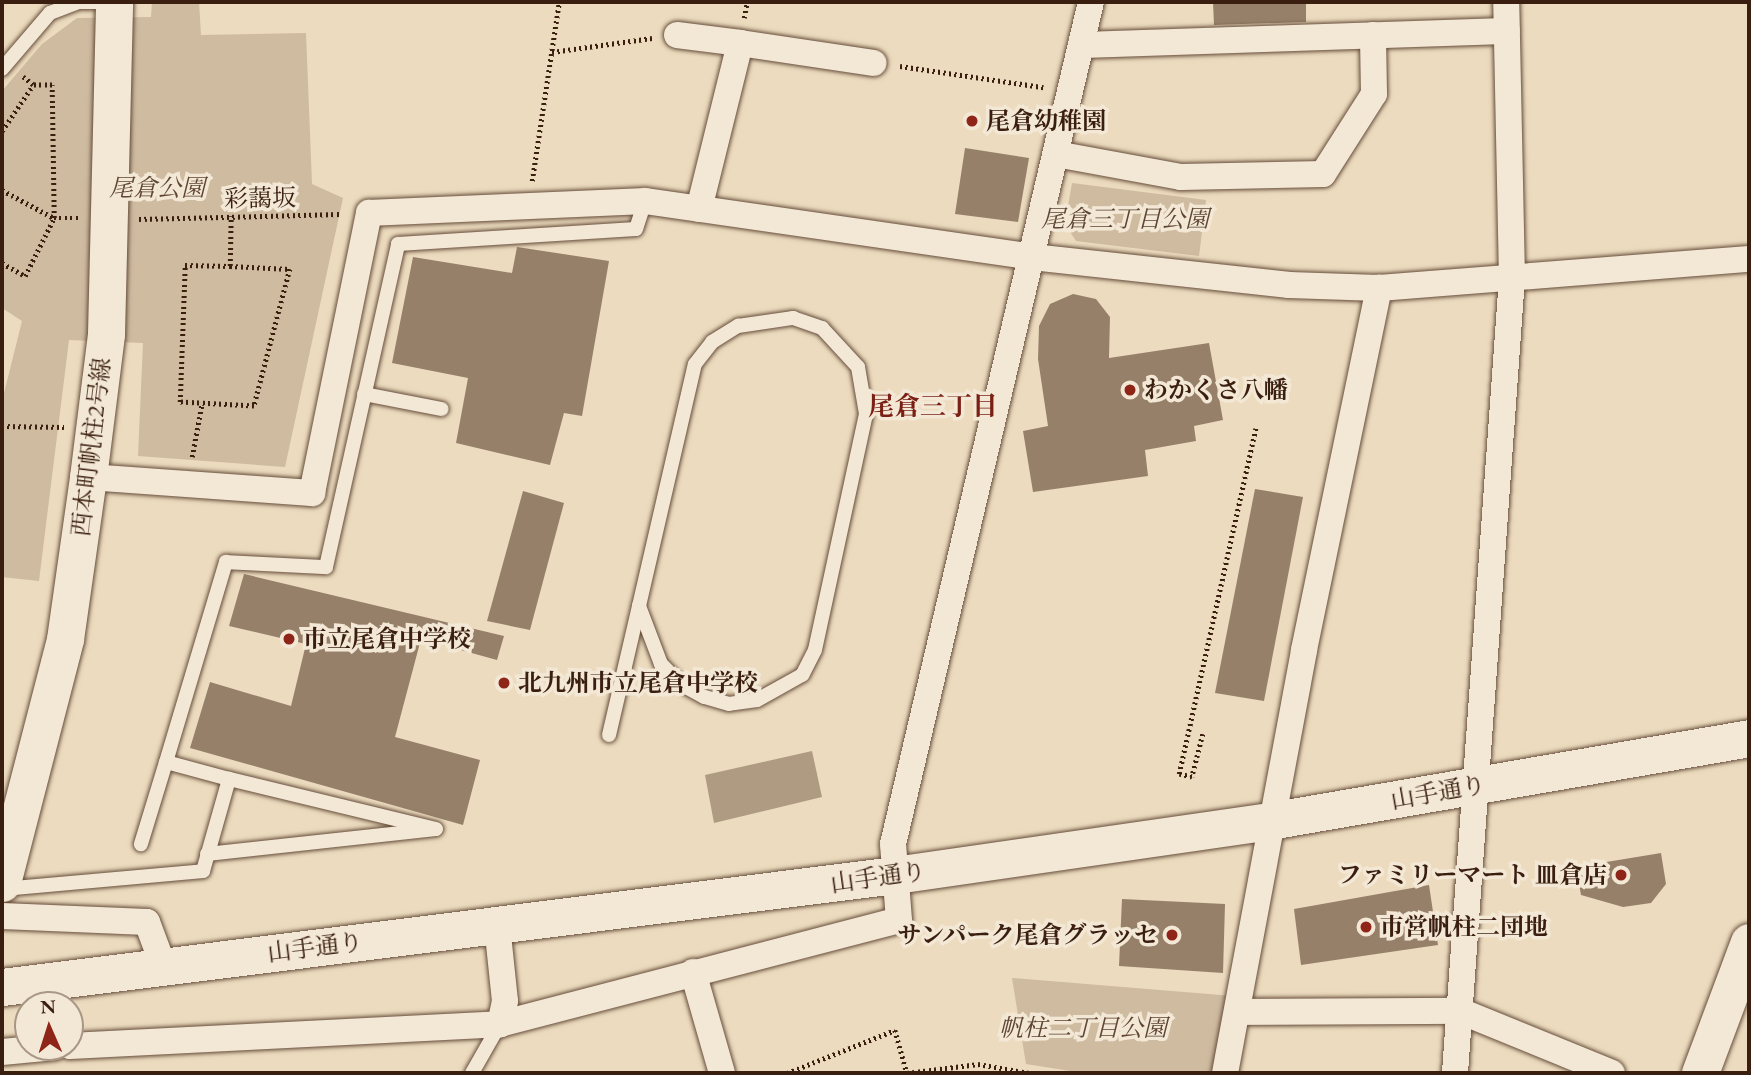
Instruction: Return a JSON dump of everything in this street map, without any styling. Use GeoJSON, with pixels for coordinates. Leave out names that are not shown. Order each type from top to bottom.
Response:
{"type":"FeatureCollection","features":[{"type":"Feature","properties":{"kind":"street","name":"西本町帆柱2号線"},"geometry":{"type":"LineString","coordinates":[[2,883],[65,639],[88,477],[106,334],[114,2]]}},
{"type":"Feature","properties":{"kind":"street"},"geometry":{"type":"LineString","coordinates":[[84,1045],[500,1024],[899,919],[892,844],[1091,2]]}},
{"type":"Feature","properties":{"kind":"street"},"geometry":{"type":"LineString","coordinates":[[1455,1073],[1478,785],[1512,278],[1506,2]]}},
{"type":"Feature","properties":{"kind":"street"},"geometry":{"type":"LineString","coordinates":[[1081,45],[1507,31]]}},
{"type":"Feature","properties":{"kind":"street"},"geometry":{"type":"LineString","coordinates":[[677,35],[874,63]]}},
{"type":"Feature","properties":{"kind":"street"},"geometry":{"type":"LineString","coordinates":[[1056,155],[1181,177],[1323,174],[1374,94],[1373,35]]}},
{"type":"Feature","properties":{"kind":"street"},"geometry":{"type":"LineString","coordinates":[[699,209],[740,43]]}},
{"type":"Feature","properties":{"kind":"street"},"geometry":{"type":"LineString","coordinates":[[88,477],[312,493],[369,214],[645,201],[1032,257],[1289,285],[1379,288],[1749,258]]}},
{"type":"Feature","properties":{"kind":"street"},"geometry":{"type":"LineString","coordinates":[[1225,1073],[1240,1012],[1304,650],[1379,288]]}},
{"type":"Feature","properties":{"kind":"street","name":"山手通り"},"geometry":{"type":"LineString","coordinates":[[2,986],[895,875],[1275,820],[1749,738]]}},
{"type":"Feature","properties":{"kind":"street"},"geometry":{"type":"LineString","coordinates":[[2,916],[148,922],[163,965]]}},
{"type":"Feature","properties":{"kind":"street"},"geometry":{"type":"LineString","coordinates":[[497,925],[505,1001],[500,1024]]}},
{"type":"Feature","properties":{"kind":"street"},"geometry":{"type":"LineString","coordinates":[[1700,1073],[1749,942]]}},
{"type":"Feature","properties":{"kind":"street"},"geometry":{"type":"LineString","coordinates":[[692,972],[722,1073]]}},
{"type":"Feature","properties":{"kind":"street"},"geometry":{"type":"LineString","coordinates":[[1240,1012],[1460,1011],[1612,1073]]}},
{"type":"Feature","properties":{"kind":"lane"},"geometry":{"type":"LineString","coordinates":[[2,69],[50,13],[78,2],[106,2]]}},
{"type":"Feature","properties":{"kind":"lane"},"geometry":{"type":"LineString","coordinates":[[141,844],[226,562],[326,567],[398,244],[636,229],[645,201]]}},
{"type":"Feature","properties":{"kind":"lane"},"geometry":{"type":"LineString","coordinates":[[609,735],[695,364],[712,342],[738,326],[793,318],[822,328],[858,367],[866,414],[815,650],[802,675],[757,700],[729,704],[704,697],[682,685],[661,664],[639,606]]}},
{"type":"Feature","properties":{"kind":"lane"},"geometry":{"type":"LineString","coordinates":[[364,394],[442,409]]}},
{"type":"Feature","properties":{"kind":"lane"},"geometry":{"type":"LineString","coordinates":[[166,762],[436,829],[207,854]]}},
{"type":"Feature","properties":{"kind":"lane"},"geometry":{"type":"LineString","coordinates":[[2,889],[203,871],[229,779]]}},
{"type":"Feature","properties":{"kind":"lane"},"geometry":{"type":"LineString","coordinates":[[472,1073],[500,1024]]}},
{"type":"Feature","properties":{"kind":"path"},"geometry":{"type":"LineString","coordinates":[[528,206],[559,2]]}},
{"type":"Feature","properties":{"kind":"path"},"geometry":{"type":"LineString","coordinates":[[552,52],[677,35]]}},
{"type":"Feature","properties":{"kind":"path"},"geometry":{"type":"LineString","coordinates":[[874,63],[1070,91]]}},
{"type":"Feature","properties":{"kind":"path"},"geometry":{"type":"LineString","coordinates":[[2,131],[33,85],[52,85],[54,218],[25,276],[2,263]]}},
{"type":"Feature","properties":{"kind":"path"},"geometry":{"type":"LineString","coordinates":[[2,190],[54,218]]}},
{"type":"Feature","properties":{"kind":"path","name":"彩藹坂"},"geometry":{"type":"LineString","coordinates":[[54,218],[369,214]]}},
{"type":"Feature","properties":{"kind":"path"},"geometry":{"type":"LineString","coordinates":[[230,266],[231,216]]}},
{"type":"Feature","properties":{"kind":"path"},"geometry":{"type":"LineString","coordinates":[[185,265],[230,266],[290,269],[254,406],[180,402],[185,265]]}},
{"type":"Feature","properties":{"kind":"path"},"geometry":{"type":"LineString","coordinates":[[188,484],[202,403]]}},
{"type":"Feature","properties":{"kind":"path"},"geometry":{"type":"LineString","coordinates":[[2,426],[94,427]]}},
{"type":"Feature","properties":{"kind":"path"},"geometry":{"type":"LineString","coordinates":[[1203,734],[1192,777],[1180,774],[1256,428]]}},
{"type":"Feature","properties":{"kind":"path"},"geometry":{"type":"LineString","coordinates":[[787,1073],[895,1030],[907,1073],[978,1064],[1029,1073]]}},
{"type":"Feature","properties":{"kind":"green space","name":"尾倉公園"},"geometry":{"type":"Polygon","coordinates":[[[152,2],[199,2],[201,35],[306,33],[312,184],[343,198],[285,467],[138,456],[143,343],[69,340],[39,581],[2,577],[2,401],[22,321],[2,308],[2,91],[42,44],[77,18],[151,17],[152,2]]]}},
{"type":"Feature","properties":{"kind":"green space","name":"尾倉三丁目公園"},"geometry":{"type":"Polygon","coordinates":[[[1072,183],[1206,200],[1199,256],[1076,241],[1065,224],[1072,183]]]}},
{"type":"Feature","properties":{"kind":"green space","name":"帆柱二丁目公園"},"geometry":{"type":"Polygon","coordinates":[[[1012,978],[1233,996],[1214,1073],[1083,1073],[1026,1064],[1012,978]]]}},
{"type":"Feature","properties":{"kind":"shaded area"},"geometry":{"type":"Polygon","coordinates":[[[812,751],[822,797],[714,823],[705,775],[812,751]]]}},
{"type":"Feature","properties":{"kind":"building"},"geometry":{"type":"Polygon","coordinates":[[[1213,2],[1306,2],[1306,22],[1214,25],[1213,2]]]}},
{"type":"Feature","properties":{"kind":"building"},"geometry":{"type":"Polygon","coordinates":[[[965,148],[1029,158],[1018,222],[955,214],[965,148]]]}},
{"type":"Feature","properties":{"kind":"building"},"geometry":{"type":"Polygon","coordinates":[[[517,247],[609,261],[582,416],[564,413],[550,465],[456,443],[468,378],[392,363],[413,257],[512,273],[517,247]]]}},
{"type":"Feature","properties":{"kind":"building","name":"わかくさ八幡"},"geometry":{"type":"Polygon","coordinates":[[[1073,294],[1096,299],[1110,317],[1109,358],[1209,343],[1223,420],[1194,426],[1196,441],[1145,450],[1148,476],[1033,492],[1023,431],[1048,426],[1038,359],[1039,326],[1050,304],[1073,294]]]}},
{"type":"Feature","properties":{"kind":"building"},"geometry":{"type":"Polygon","coordinates":[[[1255,489],[1303,497],[1264,701],[1215,693],[1255,489]]]}},
{"type":"Feature","properties":{"kind":"building"},"geometry":{"type":"Polygon","coordinates":[[[523,491],[564,503],[530,630],[487,621],[523,491]]]}},
{"type":"Feature","properties":{"kind":"building"},"geometry":{"type":"Polygon","coordinates":[[[244,574],[504,636],[497,660],[421,639],[395,737],[480,760],[463,825],[190,748],[210,682],[291,706],[306,644],[229,626],[244,574]]]}},
{"type":"Feature","properties":{"kind":"building","name":"ファミリーマート 皿倉店"},"geometry":{"type":"Polygon","coordinates":[[[1661,853],[1666,884],[1651,903],[1623,907],[1581,895],[1576,867],[1661,853]]]}},
{"type":"Feature","properties":{"kind":"building","name":"市営帆柱二団地"},"geometry":{"type":"Polygon","coordinates":[[[1429,885],[1438,945],[1301,965],[1294,909],[1429,885]]]}},
{"type":"Feature","properties":{"kind":"building","name":"サンパーク尾倉グラッセ"},"geometry":{"type":"Polygon","coordinates":[[[1122,899],[1225,904],[1223,973],[1119,966],[1122,899]]]}},
{"type":"Feature","properties":{"kind":"place","name":"尾倉幼稚園"},"geometry":{"type":"Point","coordinates":[972,121]}},
{"type":"Feature","properties":{"kind":"place","name":"わかくさ八幡"},"geometry":{"type":"Point","coordinates":[1130,390]}},
{"type":"Feature","properties":{"kind":"place","name":"市立尾倉中学校"},"geometry":{"type":"Point","coordinates":[289,639]}},
{"type":"Feature","properties":{"kind":"place","name":"北九州市立尾倉中学校"},"geometry":{"type":"Point","coordinates":[504,683]}},
{"type":"Feature","properties":{"kind":"place","name":"ファミリーマート 皿倉店"},"geometry":{"type":"Point","coordinates":[1621,875]}},
{"type":"Feature","properties":{"kind":"place","name":"市営帆柱二団地"},"geometry":{"type":"Point","coordinates":[1366,927]}},
{"type":"Feature","properties":{"kind":"place","name":"サンパーク尾倉グラッセ"},"geometry":{"type":"Point","coordinates":[1172,935]}},
{"type":"Feature","properties":{"kind":"district","name":"尾倉三丁目"},"geometry":{"type":"Point","coordinates":[933,407]}}]}
